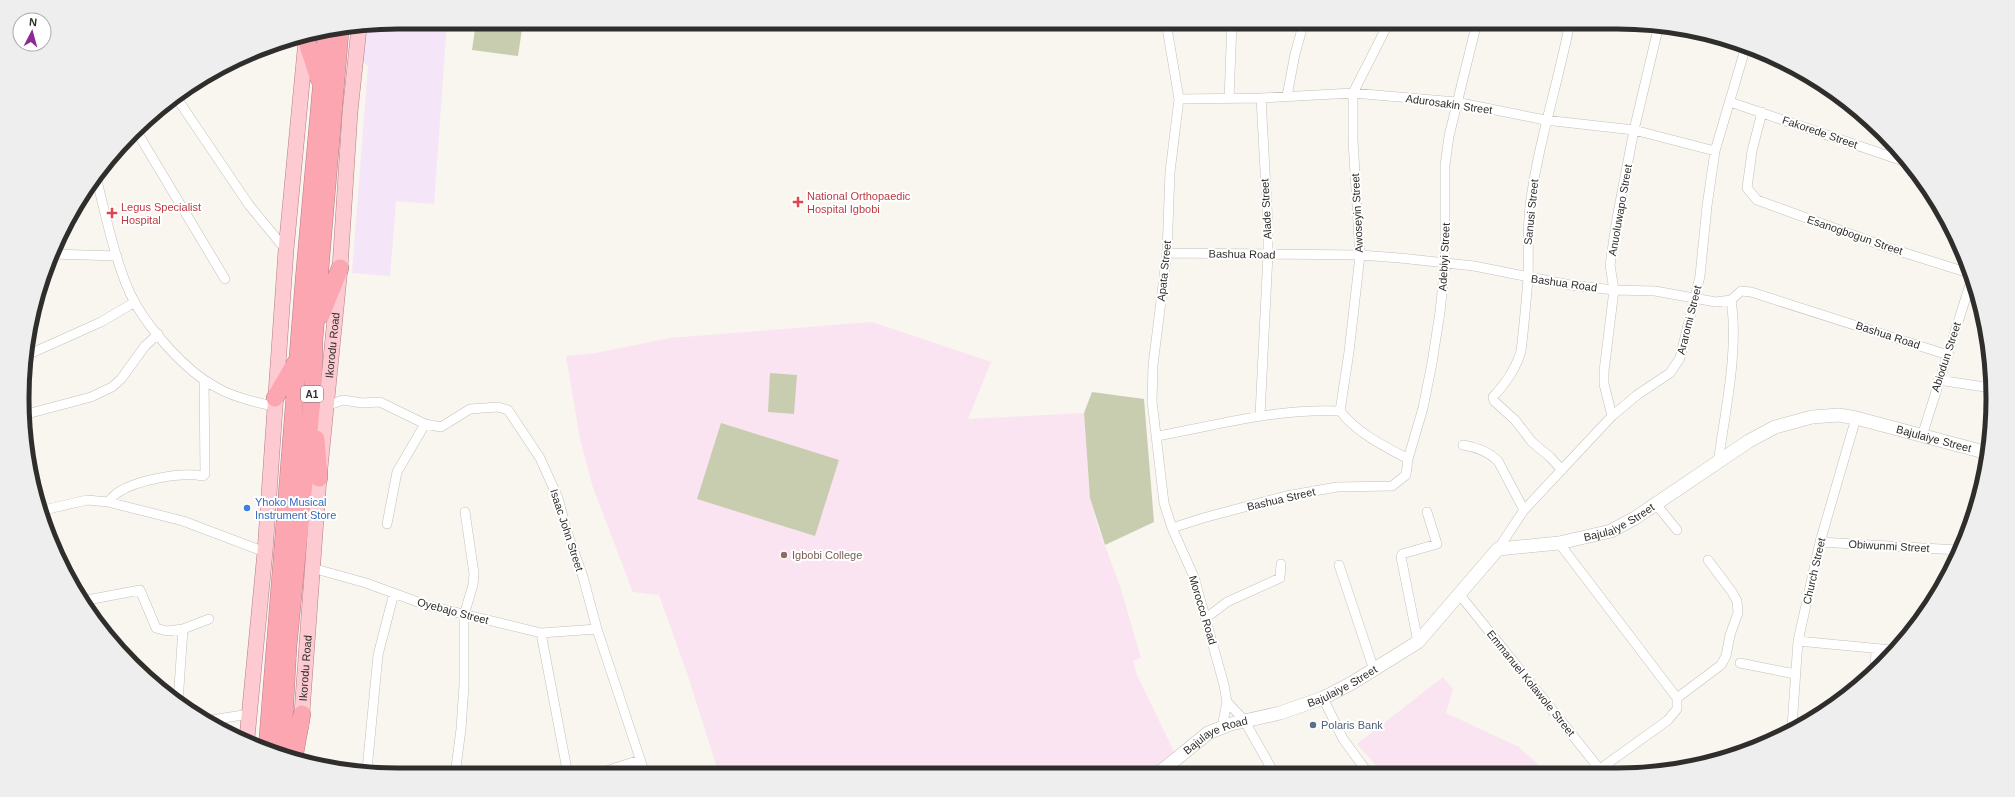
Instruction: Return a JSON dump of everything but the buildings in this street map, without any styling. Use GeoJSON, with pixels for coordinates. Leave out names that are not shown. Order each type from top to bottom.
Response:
{"type":"FeatureCollection","features":[{"type":"Feature","properties":{"kind":"highway","name":"Ikorodu Road"},"geometry":{"type":"LineString","coordinates":[[282,749],[288,647],[313,389],[314,340],[340,34]]}},
{"type":"Feature","properties":{"kind":"highway","name":"A1"},"geometry":{"type":"LineString","coordinates":[[267,744],[326,36]]}},
{"type":"Feature","properties":{"kind":"highway"},"geometry":{"type":"LineString","coordinates":[[307,41],[322,86]]}},
{"type":"Feature","properties":{"kind":"highway"},"geometry":{"type":"LineString","coordinates":[[314,340],[323,310],[335,285],[340,268]]}},
{"type":"Feature","properties":{"kind":"highway"},"geometry":{"type":"LineString","coordinates":[[274,402],[298,359]]}},
{"type":"Feature","properties":{"kind":"highway"},"geometry":{"type":"LineString","coordinates":[[313,389],[319,478]]}},
{"type":"Feature","properties":{"kind":"highway"},"geometry":{"type":"LineString","coordinates":[[295,753],[302,714]]}},
{"type":"Feature","properties":{"kind":"main road","name":"Ikorodu Road"},"geometry":{"type":"LineString","coordinates":[[298,754],[319,478],[340,268],[350,112],[359,31]]}},
{"type":"Feature","properties":{"kind":"main road"},"geometry":{"type":"LineString","coordinates":[[246,735],[265,552],[274,402],[286,250],[306,41]]}},
{"type":"Feature","properties":{"kind":"street","name":"Apata Street"},"geometry":{"type":"LineString","coordinates":[[1167,29],[1178,99],[1170,172],[1167,253],[1153,365],[1152,401],[1164,503],[1171,524]]}},
{"type":"Feature","properties":{"kind":"street"},"geometry":{"type":"LineString","coordinates":[[1228,98],[1232,29]]}},
{"type":"Feature","properties":{"kind":"street"},"geometry":{"type":"LineString","coordinates":[[1287,96],[1295,54],[1302,29]]}},
{"type":"Feature","properties":{"kind":"street","name":"Awoseyin Street"},"geometry":{"type":"LineString","coordinates":[[1340,411],[1349,352],[1360,255],[1353,140],[1353,93],[1385,29]]}},
{"type":"Feature","properties":{"kind":"street","name":"Adebiyi Street"},"geometry":{"type":"LineString","coordinates":[[1392,486],[1406,475],[1408,459],[1423,408],[1432,363],[1445,263],[1445,165],[1456,102],[1475,29]]}},
{"type":"Feature","properties":{"kind":"street","name":"Sanusi Street"},"geometry":{"type":"LineString","coordinates":[[1562,470],[1550,457],[1532,442],[1515,420],[1492,398],[1508,378],[1518,362],[1521,351],[1528,278],[1527,243],[1530,207],[1545,120],[1569,29]]}},
{"type":"Feature","properties":{"kind":"street","name":"Anuoluwapo Street"},"geometry":{"type":"LineString","coordinates":[[1612,416],[1606,398],[1604,371],[1614,290],[1610,265],[1617,218],[1634,130],[1657,31]]}},
{"type":"Feature","properties":{"kind":"street","name":"Araromi Street"},"geometry":{"type":"LineString","coordinates":[[1498,549],[1524,510],[1612,416],[1637,395],[1670,373],[1675,367],[1684,346],[1700,276],[1706,206],[1715,151],[1744,52]]}},
{"type":"Feature","properties":{"kind":"street","name":"Adurosakin Street"},"geometry":{"type":"LineString","coordinates":[[1178,99],[1261,98],[1353,93],[1456,102],[1545,120],[1634,130],[1715,151]]}},
{"type":"Feature","properties":{"kind":"street","name":"Alade Street"},"geometry":{"type":"LineString","coordinates":[[1260,415],[1268,254],[1268,225],[1261,98]]}},
{"type":"Feature","properties":{"kind":"street"},"geometry":{"type":"LineString","coordinates":[[179,101],[249,205],[286,250]]}},
{"type":"Feature","properties":{"kind":"street","name":"Fakorede Street"},"geometry":{"type":"LineString","coordinates":[[1730,102],[1897,159]]}},
{"type":"Feature","properties":{"kind":"street","name":"Esanogbogun Street"},"geometry":{"type":"LineString","coordinates":[[1762,112],[1752,152],[1747,188],[1757,200],[1886,247],[1963,270]]}},
{"type":"Feature","properties":{"kind":"street"},"geometry":{"type":"LineString","coordinates":[[139,135],[225,279]]}},
{"type":"Feature","properties":{"kind":"street"},"geometry":{"type":"LineString","coordinates":[[98,184],[117,256],[135,302],[158,334],[172,350],[204,380],[239,398],[274,402]]}},
{"type":"Feature","properties":{"kind":"street","name":"Bashua Road"},"geometry":{"type":"LineString","coordinates":[[1167,253],[1360,255],[1474,266],[1528,278],[1614,290],[1655,291],[1716,302],[1730,300],[1741,291],[1750,292],[1948,355]]}},
{"type":"Feature","properties":{"kind":"street"},"geometry":{"type":"LineString","coordinates":[[58,255],[117,256]]}},
{"type":"Feature","properties":{"kind":"street","name":"Abiodun Street"},"geometry":{"type":"LineString","coordinates":[[1922,436],[1938,380],[1948,355],[1969,289]]}},
{"type":"Feature","properties":{"kind":"street"},"geometry":{"type":"LineString","coordinates":[[1718,463],[1734,328],[1730,300]]}},
{"type":"Feature","properties":{"kind":"street"},"geometry":{"type":"LineString","coordinates":[[32,353],[101,322],[135,302]]}},
{"type":"Feature","properties":{"kind":"street"},"geometry":{"type":"LineString","coordinates":[[30,413],[91,397],[112,387],[121,379],[145,346],[158,334]]}},
{"type":"Feature","properties":{"kind":"street"},"geometry":{"type":"LineString","coordinates":[[108,502],[117,493],[146,481],[193,474],[202,476],[205,474],[204,380]]}},
{"type":"Feature","properties":{"kind":"street"},"geometry":{"type":"LineString","coordinates":[[1938,380],[1986,387]]}},
{"type":"Feature","properties":{"kind":"street","name":"Isaac John Street"},"geometry":{"type":"LineString","coordinates":[[326,406],[343,400],[362,404],[380,402],[425,424],[441,427],[470,409],[498,407],[508,410],[540,458],[558,498],[597,629],[643,768]]}},
{"type":"Feature","properties":{"kind":"street"},"geometry":{"type":"LineString","coordinates":[[1156,436],[1260,415],[1312,410],[1340,411],[1348,421],[1376,441],[1408,459]]}},
{"type":"Feature","properties":{"kind":"street","name":"Bajulaiye Street"},"geometry":{"type":"LineString","coordinates":[[1280,713],[1322,698],[1374,670],[1418,642],[1498,549],[1559,543],[1611,531],[1634,518],[1750,441],[1775,427],[1812,417],[1839,415],[1856,418],[1982,452]]}},
{"type":"Feature","properties":{"kind":"street","name":"Church Street"},"geometry":{"type":"LineString","coordinates":[[1792,723],[1798,642],[1820,542],[1856,418]]}},
{"type":"Feature","properties":{"kind":"street"},"geometry":{"type":"LineString","coordinates":[[387,524],[397,472],[425,424]]}},
{"type":"Feature","properties":{"kind":"street"},"geometry":{"type":"LineString","coordinates":[[1463,445],[1472,446],[1492,455],[1507,476],[1524,510]]}},
{"type":"Feature","properties":{"kind":"street","name":"Bashua Street"},"geometry":{"type":"LineString","coordinates":[[1171,524],[1202,518],[1286,496],[1337,487],[1392,486]]}},
{"type":"Feature","properties":{"kind":"street"},"geometry":{"type":"LineString","coordinates":[[47,509],[87,500],[108,502],[183,521],[265,552]]}},
{"type":"Feature","properties":{"kind":"street"},"geometry":{"type":"LineString","coordinates":[[1655,503],[1677,530]]}},
{"type":"Feature","properties":{"kind":"street"},"geometry":{"type":"LineString","coordinates":[[456,768],[461,729],[464,685],[464,615],[473,585],[474,574],[465,512]]}},
{"type":"Feature","properties":{"kind":"street"},"geometry":{"type":"LineString","coordinates":[[1418,642],[1401,556],[1402,554],[1437,544],[1428,512]]}},
{"type":"Feature","properties":{"kind":"street","name":"Morocco Road"},"geometry":{"type":"LineString","coordinates":[[1171,524],[1194,577],[1224,685],[1227,702],[1222,727]]}},
{"type":"Feature","properties":{"kind":"street","name":"Obiwunmi Street"},"geometry":{"type":"LineString","coordinates":[[1820,542],[1954,550]]}},
{"type":"Feature","properties":{"kind":"street"},"geometry":{"type":"LineString","coordinates":[[1559,543],[1677,698],[1677,709],[1668,720],[1604,768]]}},
{"type":"Feature","properties":{"kind":"street"},"geometry":{"type":"LineString","coordinates":[[1677,698],[1720,665],[1726,656],[1730,635],[1738,613],[1737,601],[1732,592],[1708,560]]}},
{"type":"Feature","properties":{"kind":"street"},"geometry":{"type":"LineString","coordinates":[[1206,618],[1227,602],[1280,578],[1281,564]]}},
{"type":"Feature","properties":{"kind":"street"},"geometry":{"type":"LineString","coordinates":[[1339,565],[1374,670]]}},
{"type":"Feature","properties":{"kind":"street","name":"Oyebajo Street"},"geometry":{"type":"LineString","coordinates":[[312,568],[366,583],[426,605],[541,633],[597,629]]}},
{"type":"Feature","properties":{"kind":"street"},"geometry":{"type":"LineString","coordinates":[[89,600],[140,590],[156,628],[167,631],[209,620]]}},
{"type":"Feature","properties":{"kind":"street"},"geometry":{"type":"LineString","coordinates":[[367,766],[378,655],[394,593]]}},
{"type":"Feature","properties":{"kind":"street","name":"Emmanuel Kolawole Street"},"geometry":{"type":"LineString","coordinates":[[1460,595],[1599,768]]}},
{"type":"Feature","properties":{"kind":"street"},"geometry":{"type":"LineString","coordinates":[[178,695],[183,628]]}},
{"type":"Feature","properties":{"kind":"street"},"geometry":{"type":"LineString","coordinates":[[541,633],[567,768]]}},
{"type":"Feature","properties":{"kind":"street"},"geometry":{"type":"LineString","coordinates":[[1798,642],[1887,650]]}},
{"type":"Feature","properties":{"kind":"street"},"geometry":{"type":"LineString","coordinates":[[1875,662],[1876,650]]}},
{"type":"Feature","properties":{"kind":"street"},"geometry":{"type":"LineString","coordinates":[[1740,663],[1795,674]]}},
{"type":"Feature","properties":{"kind":"street"},"geometry":{"type":"LineString","coordinates":[[1322,698],[1343,739],[1365,768]]}},
{"type":"Feature","properties":{"kind":"street"},"geometry":{"type":"LineString","coordinates":[[1227,702],[1244,720],[1271,768]]}},
{"type":"Feature","properties":{"kind":"street","name":"Bajulaye Road"},"geometry":{"type":"LineString","coordinates":[[1165,768],[1208,733],[1244,720],[1280,713]]}},
{"type":"Feature","properties":{"kind":"street"},"geometry":{"type":"LineString","coordinates":[[216,719],[249,714]]}},
{"type":"Feature","properties":{"kind":"street"},"geometry":{"type":"LineString","coordinates":[[613,768],[640,760]]}},
{"type":"Feature","properties":{"kind":"shaded area"},"geometry":{"type":"Polygon","coordinates":[[[446,29],[434,204],[396,201],[390,276],[352,273],[368,66],[363,62],[362,54],[366,31],[446,29]]]}},
{"type":"Feature","properties":{"kind":"shaded area","name":"Igbobi College"},"geometry":{"type":"Polygon","coordinates":[[[872,322],[991,362],[968,419],[1084,413],[1090,498],[1099,530],[1121,589],[1141,658],[1133,661],[1137,675],[1177,758],[1162,768],[717,768],[687,673],[659,595],[633,592],[593,488],[580,439],[566,356],[596,353],[670,338],[872,322]]]}},
{"type":"Feature","properties":{"kind":"shaded area"},"geometry":{"type":"Polygon","coordinates":[[[1443,677],[1453,689],[1446,713],[1519,747],[1542,768],[1378,768],[1357,744],[1443,677]]]}},
{"type":"Feature","properties":{"kind":"green space"},"geometry":{"type":"Polygon","coordinates":[[[475,29],[522,29],[518,56],[472,50],[475,29]]]}},
{"type":"Feature","properties":{"kind":"green space"},"geometry":{"type":"Polygon","coordinates":[[[770,373],[797,375],[794,414],[768,412],[770,373]]]}},
{"type":"Feature","properties":{"kind":"green space"},"geometry":{"type":"Polygon","coordinates":[[[1092,392],[1144,399],[1154,522],[1105,545],[1090,498],[1084,413],[1092,392]]]}},
{"type":"Feature","properties":{"kind":"green space"},"geometry":{"type":"Polygon","coordinates":[[[721,423],[839,460],[815,536],[697,499],[721,423]]]}},
{"type":"Feature","properties":{"kind":"place","name":"National Orthopaedic Hospital Igbobi"},"geometry":{"type":"Point","coordinates":[798,202]}},
{"type":"Feature","properties":{"kind":"place","name":"Legus Specialist Hospital"},"geometry":{"type":"Point","coordinates":[112,213]}},
{"type":"Feature","properties":{"kind":"place","name":"Yhoko Musical Instrument Store"},"geometry":{"type":"Point","coordinates":[247,508]}},
{"type":"Feature","properties":{"kind":"place","name":"Igbobi College"},"geometry":{"type":"Point","coordinates":[784,555]}},
{"type":"Feature","properties":{"kind":"place","name":"Polaris Bank"},"geometry":{"type":"Point","coordinates":[1313,725]}}]}
